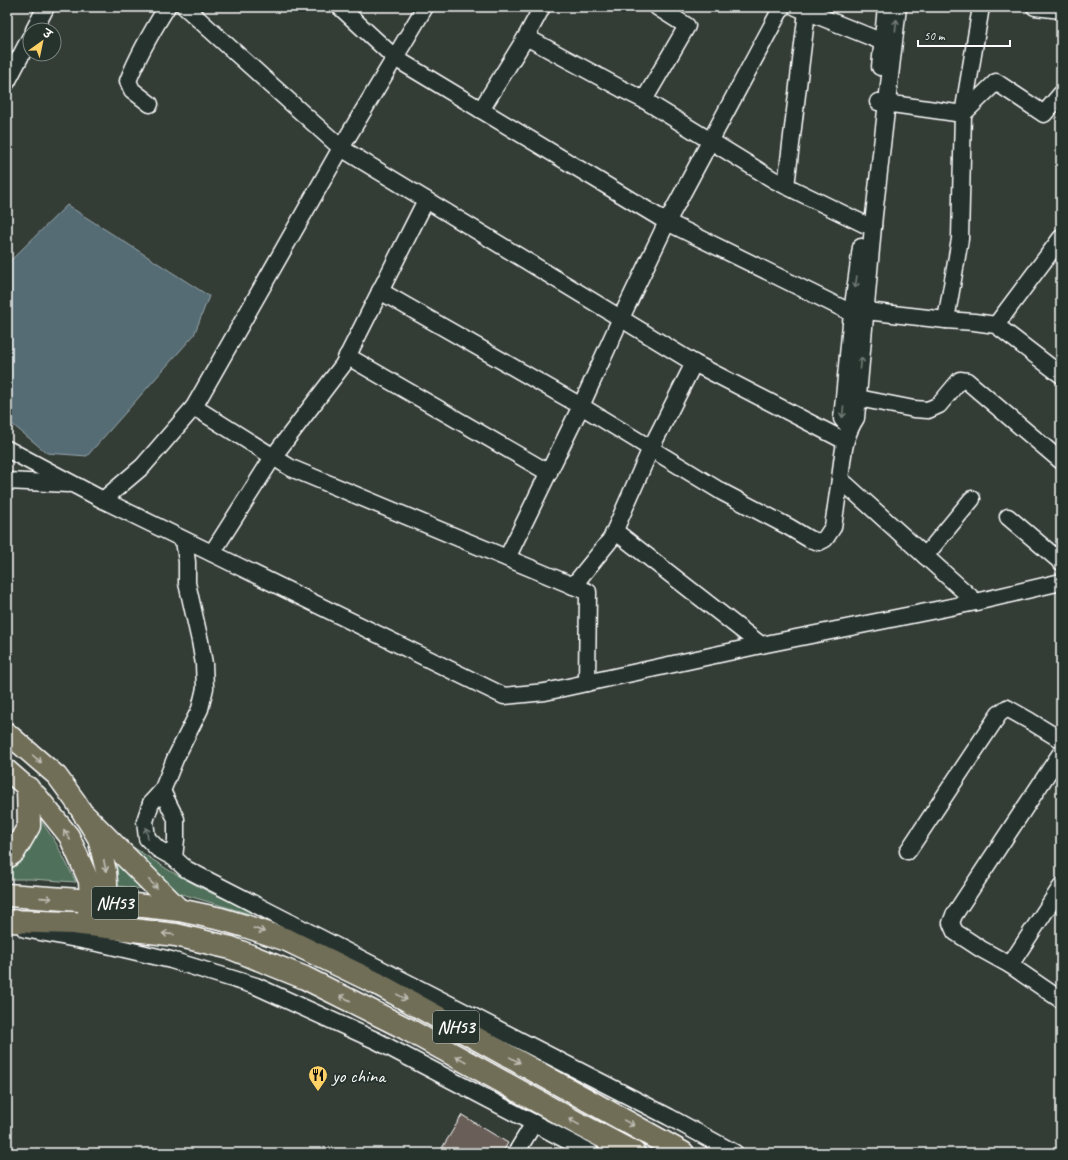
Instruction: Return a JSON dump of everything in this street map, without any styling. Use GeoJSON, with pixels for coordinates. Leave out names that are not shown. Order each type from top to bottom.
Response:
{"type":"FeatureCollection","features":[{"type":"Feature","properties":{"kind":"highway"},"geometry":{"type":"LineString","coordinates":[[7,857],[14,852],[29,826],[28,788]]}},
{"type":"Feature","properties":{"kind":"highway"},"geometry":{"type":"LineString","coordinates":[[86,817],[178,910]]}},
{"type":"Feature","properties":{"kind":"highway","name":"NH53"},"geometry":{"type":"LineString","coordinates":[[7,895],[99,901],[178,910],[239,924],[286,940],[378,984],[683,1153]]}},
{"type":"Feature","properties":{"kind":"highway","name":"NH53"},"geometry":{"type":"LineString","coordinates":[[7,921],[73,923],[176,935],[225,947],[305,978],[405,1028],[634,1153]]}},
{"type":"Feature","properties":{"kind":"main road"},"geometry":{"type":"LineString","coordinates":[[7,733],[57,776],[86,817],[98,838],[106,871],[99,901],[86,925]]}},
{"type":"Feature","properties":{"kind":"main road"},"geometry":{"type":"LineString","coordinates":[[7,770],[37,796],[69,836],[99,901],[108,927]]}},
{"type":"Feature","properties":{"kind":"street"},"geometry":{"type":"LineString","coordinates":[[38,22],[46,7]]}},
{"type":"Feature","properties":{"kind":"street"},"geometry":{"type":"LineString","coordinates":[[150,104],[132,90],[128,81],[149,36],[167,7]]}},
{"type":"Feature","properties":{"kind":"street"},"geometry":{"type":"LineString","coordinates":[[185,7],[341,148],[694,363],[848,434]]}},
{"type":"Feature","properties":{"kind":"street"},"geometry":{"type":"LineString","coordinates":[[340,7],[395,58],[667,222],[859,312],[996,325],[1061,375]]}},
{"type":"Feature","properties":{"kind":"street"},"geometry":{"type":"LineString","coordinates":[[103,500],[143,466],[194,407],[341,148],[425,7]]}},
{"type":"Feature","properties":{"kind":"street"},"geometry":{"type":"LineString","coordinates":[[481,110],[542,7]]}},
{"type":"Feature","properties":{"kind":"street"},"geometry":{"type":"LineString","coordinates":[[644,100],[687,26],[657,7]]}},
{"type":"Feature","properties":{"kind":"street"},"geometry":{"type":"LineString","coordinates":[[507,558],[581,406],[667,222],[782,7]]}},
{"type":"Feature","properties":{"kind":"street"},"geometry":{"type":"LineString","coordinates":[[848,434],[842,419],[859,312],[882,102],[888,44],[886,7]]}},
{"type":"Feature","properties":{"kind":"street"},"geometry":{"type":"LineString","coordinates":[[888,44],[898,7]]}},
{"type":"Feature","properties":{"kind":"street"},"geometry":{"type":"LineString","coordinates":[[946,320],[960,239],[963,114],[981,7]]}},
{"type":"Feature","properties":{"kind":"street"},"geometry":{"type":"LineString","coordinates":[[1035,7],[1061,10]]}},
{"type":"Feature","properties":{"kind":"street"},"geometry":{"type":"LineString","coordinates":[[786,186],[801,9],[888,44]]}},
{"type":"Feature","properties":{"kind":"street"},"geometry":{"type":"LineString","coordinates":[[526,36],[622,90],[644,100],[774,180],[868,225]]}},
{"type":"Feature","properties":{"kind":"street"},"geometry":{"type":"LineString","coordinates":[[7,82],[22,53]]}},
{"type":"Feature","properties":{"kind":"street"},"geometry":{"type":"LineString","coordinates":[[963,114],[996,82],[1044,114],[1061,94]]}},
{"type":"Feature","properties":{"kind":"street"},"geometry":{"type":"LineString","coordinates":[[882,102],[963,114]]}},
{"type":"Feature","properties":{"kind":"street"},"geometry":{"type":"LineString","coordinates":[[212,553],[273,457],[343,365],[426,200]]}},
{"type":"Feature","properties":{"kind":"street"},"geometry":{"type":"LineString","coordinates":[[996,325],[1061,238]]}},
{"type":"Feature","properties":{"kind":"street"},"geometry":{"type":"LineString","coordinates":[[380,291],[581,406],[722,492],[809,539],[820,542],[825,539],[833,527],[848,434],[856,418],[858,398],[859,312]]}},
{"type":"Feature","properties":{"kind":"street"},"geometry":{"type":"LineString","coordinates":[[347,356],[549,472]]}},
{"type":"Feature","properties":{"kind":"street"},"geometry":{"type":"LineString","coordinates":[[573,586],[611,539],[651,448],[694,363]]}},
{"type":"Feature","properties":{"kind":"street"},"geometry":{"type":"LineString","coordinates":[[858,398],[914,409],[928,410],[939,405],[960,380],[967,381],[1061,461]]}},
{"type":"Feature","properties":{"kind":"street"},"geometry":{"type":"LineString","coordinates":[[194,407],[291,468],[588,592],[587,683]]}},
{"type":"Feature","properties":{"kind":"street"},"geometry":{"type":"LineString","coordinates":[[7,449],[103,500],[504,696],[545,692],[761,645],[976,602],[1061,582]]}},
{"type":"Feature","properties":{"kind":"street"},"geometry":{"type":"LineString","coordinates":[[840,479],[976,602]]}},
{"type":"Feature","properties":{"kind":"street"},"geometry":{"type":"LineString","coordinates":[[7,481],[74,484]]}},
{"type":"Feature","properties":{"kind":"street"},"geometry":{"type":"LineString","coordinates":[[925,556],[972,499]]}},
{"type":"Feature","properties":{"kind":"street"},"geometry":{"type":"LineString","coordinates":[[1008,517],[1061,562]]}},
{"type":"Feature","properties":{"kind":"street"},"geometry":{"type":"LineString","coordinates":[[615,531],[761,645]]}},
{"type":"Feature","properties":{"kind":"street"},"geometry":{"type":"LineString","coordinates":[[184,540],[187,562],[187,583],[204,664],[205,688],[200,709],[175,759],[162,791],[151,803],[145,821],[147,838],[158,849],[174,858],[186,869],[669,1117],[735,1153]]}},
{"type":"Feature","properties":{"kind":"street"},"geometry":{"type":"LineString","coordinates":[[908,850],[999,714],[1007,708],[1030,720],[1061,740]]}},
{"type":"Feature","properties":{"kind":"street"},"geometry":{"type":"LineString","coordinates":[[1061,753],[954,915],[951,923],[956,932],[981,949],[1010,965],[1061,1000]]}},
{"type":"Feature","properties":{"kind":"street"},"geometry":{"type":"LineString","coordinates":[[162,791],[176,819],[174,858]]}},
{"type":"Feature","properties":{"kind":"street"},"geometry":{"type":"LineString","coordinates":[[1010,965],[1061,887]]}},
{"type":"Feature","properties":{"kind":"street"},"geometry":{"type":"LineString","coordinates":[[7,929],[24,929],[107,945],[170,960],[256,986],[377,1041],[591,1153]]}},
{"type":"Feature","properties":{"kind":"street"},"geometry":{"type":"LineString","coordinates":[[516,1153],[534,1123]]}},
{"type":"Feature","properties":{"kind":"green space"},"geometry":{"type":"Polygon","coordinates":[[[32,807],[56,843],[76,882],[7,879],[7,865],[32,807]]]}},
{"type":"Feature","properties":{"kind":"green space"},"geometry":{"type":"Polygon","coordinates":[[[113,834],[170,871],[211,893],[251,910],[250,914],[175,892],[113,834]]]}},
{"type":"Feature","properties":{"kind":"green space"},"geometry":{"type":"Polygon","coordinates":[[[107,854],[144,889],[110,885],[107,854]]]}},
{"type":"Feature","properties":{"kind":"water"},"geometry":{"type":"Polygon","coordinates":[[[67,205],[209,296],[194,335],[87,456],[47,453],[7,420],[7,264],[67,205]]]}},
{"type":"Feature","properties":{"kind":"building"},"geometry":{"type":"Polygon","coordinates":[[[462,1115],[508,1143],[502,1153],[439,1153],[462,1115]]]}},
{"type":"Feature","properties":{"kind":"place","name":"yo china"},"geometry":{"type":"Point","coordinates":[318,1092]}}]}
